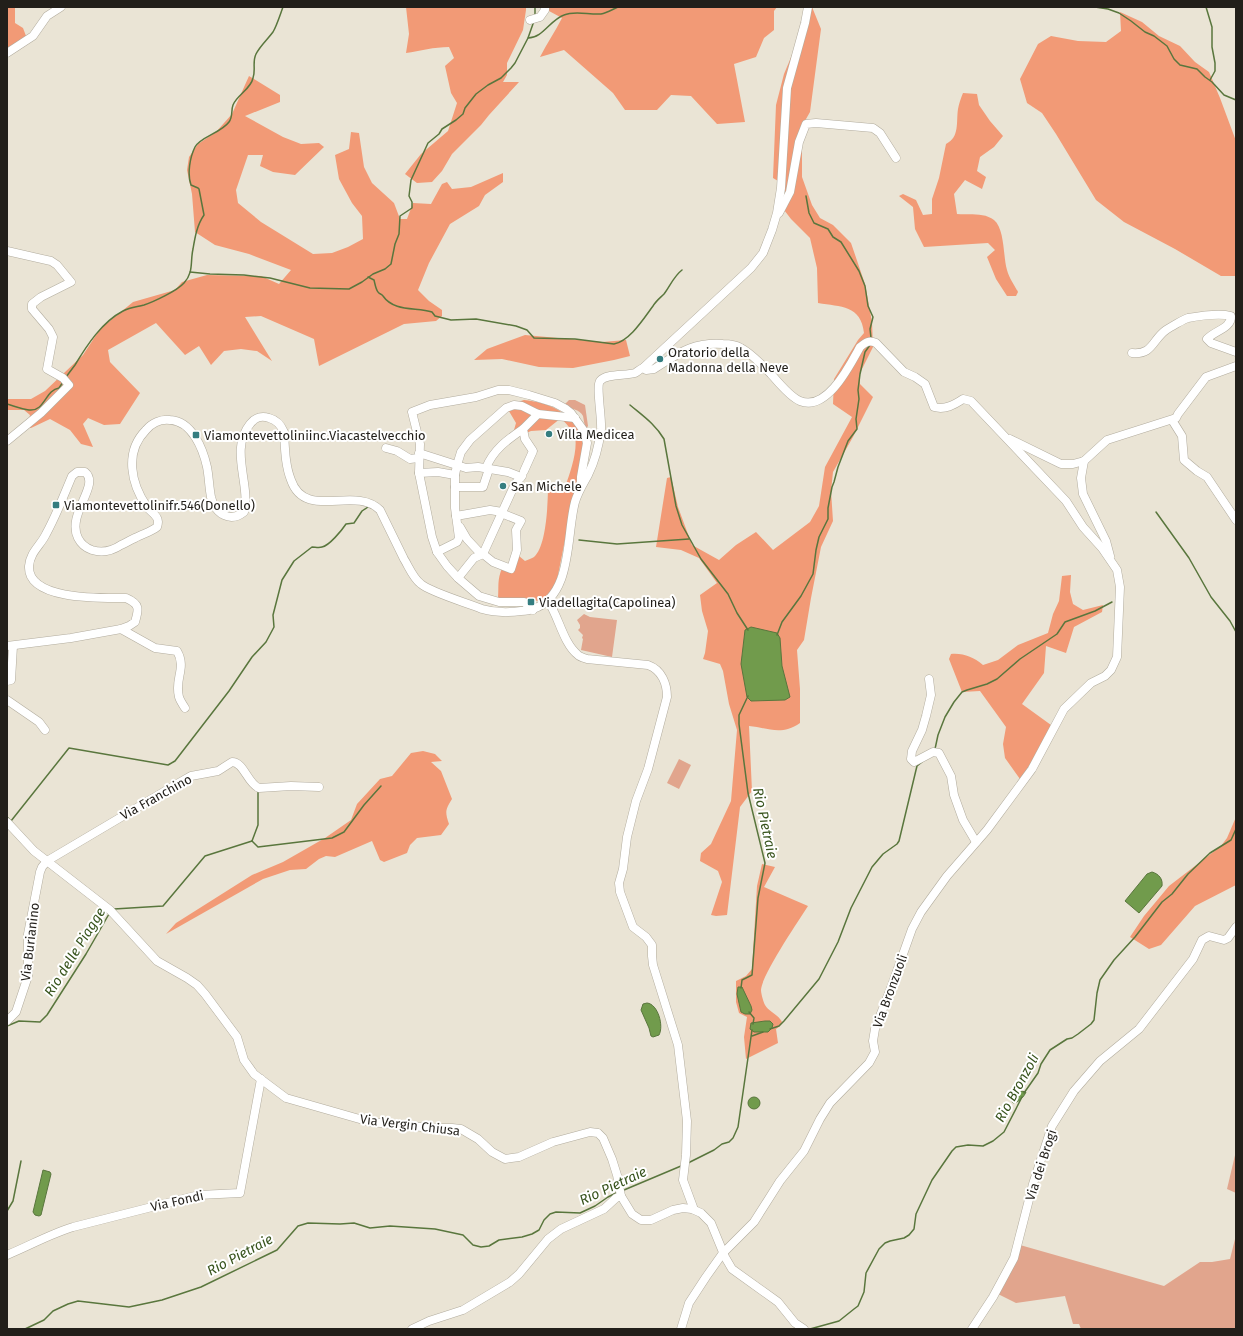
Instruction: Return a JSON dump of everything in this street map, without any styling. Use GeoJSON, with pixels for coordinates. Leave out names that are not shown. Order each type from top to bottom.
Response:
{"type":"FeatureCollection","features":[{"type":"Feature","properties":{"kind":"street"},"geometry":{"type":"LineString","coordinates":[[7,53],[33,36],[47,16],[61,7]]}},
{"type":"Feature","properties":{"kind":"street"},"geometry":{"type":"LineString","coordinates":[[530,20],[540,17],[545,10],[545,7]]}},
{"type":"Feature","properties":{"kind":"street"},"geometry":{"type":"LineString","coordinates":[[774,223],[781,188],[787,88],[808,7]]}},
{"type":"Feature","properties":{"kind":"street"},"geometry":{"type":"LineString","coordinates":[[639,370],[751,268],[763,253],[774,223],[790,192],[799,142],[806,124],[816,123],[873,128],[880,132],[896,158]]}},
{"type":"Feature","properties":{"kind":"street"},"geometry":{"type":"LineString","coordinates":[[7,251],[51,261],[57,265],[71,281],[68,284],[41,297],[31,306],[49,329],[53,337],[47,369],[68,382],[68,386],[52,403],[7,441]]}},
{"type":"Feature","properties":{"kind":"street"},"geometry":{"type":"LineString","coordinates":[[1132,353],[1140,354],[1146,352],[1165,330],[1186,318],[1224,314],[1231,316],[1231,320],[1228,325],[1210,335],[1207,339],[1211,344],[1236,352]]}},
{"type":"Feature","properties":{"kind":"street"},"geometry":{"type":"LineString","coordinates":[[580,487],[588,475],[598,448],[602,419],[598,391],[600,381],[605,378],[639,370],[654,369],[694,346],[709,343],[730,344],[741,348],[759,362],[798,400],[807,403],[816,400],[834,389],[860,346],[867,342],[872,342],[876,343],[904,372],[916,377],[925,384],[934,407],[938,408],[952,406],[963,399],[971,401],[1066,501],[1083,527],[1102,548],[1111,561]]}},
{"type":"Feature","properties":{"kind":"street"},"geometry":{"type":"LineString","coordinates":[[1004,436],[1061,464],[1073,464],[1084,461],[1107,440],[1176,418],[1206,377],[1234,369]]}},
{"type":"Feature","properties":{"kind":"street"},"geometry":{"type":"LineString","coordinates":[[7,681],[11,680],[10,646],[71,638],[121,629],[135,622],[138,609],[132,600],[126,598],[52,592],[34,582],[30,574],[29,566],[33,552],[46,536],[72,476],[77,472],[85,472],[90,479],[88,489],[77,515],[75,524],[76,533],[80,542],[87,548],[95,551],[114,550],[133,538],[157,527],[157,517],[148,508],[135,485],[132,473],[132,461],[134,450],[139,438],[147,428],[160,421],[170,420],[180,422],[187,427],[199,444],[207,466],[211,498],[214,506],[226,517],[233,518],[244,512],[246,505],[242,477],[241,444],[246,429],[255,418],[272,418],[278,422],[284,432],[288,468],[291,480],[294,488],[300,495],[316,501],[352,500],[374,504],[380,510],[412,573],[420,584],[488,611],[506,613],[533,610],[548,601],[560,583],[565,564],[575,504],[580,487],[587,443],[584,431],[575,418],[566,409],[529,394],[509,390],[498,390],[476,397],[430,405],[412,412],[420,444],[419,473],[432,537],[437,552],[458,578],[479,596],[500,602],[524,602],[533,610]]}},
{"type":"Feature","properties":{"kind":"street"},"geometry":{"type":"LineString","coordinates":[[437,552],[457,542],[460,536],[456,512],[456,465],[461,452],[470,440],[506,408],[514,405],[522,406],[538,414],[575,418]]}},
{"type":"Feature","properties":{"kind":"street"},"geometry":{"type":"LineString","coordinates":[[455,487],[483,487],[490,458],[501,445],[523,429],[538,414]]}},
{"type":"Feature","properties":{"kind":"street"},"geometry":{"type":"LineString","coordinates":[[1172,420],[1182,436],[1184,460],[1207,477],[1236,520]]}},
{"type":"Feature","properties":{"kind":"street"},"geometry":{"type":"LineString","coordinates":[[458,578],[474,558],[482,554],[515,484],[523,475],[533,451],[525,439],[523,429]]}},
{"type":"Feature","properties":{"kind":"street"},"geometry":{"type":"LineString","coordinates":[[386,448],[397,451],[410,459],[419,455],[466,468],[487,468],[523,475]]}},
{"type":"Feature","properties":{"kind":"street"},"geometry":{"type":"LineString","coordinates":[[1084,461],[1081,478],[1083,494],[1106,541],[1111,561]]}},
{"type":"Feature","properties":{"kind":"street"},"geometry":{"type":"LineString","coordinates":[[419,473],[438,472],[455,475]]}},
{"type":"Feature","properties":{"kind":"street"},"geometry":{"type":"LineString","coordinates":[[456,512],[490,510],[502,511],[521,521],[516,530],[517,550],[511,569],[493,562],[482,554],[467,539],[458,526]]}},
{"type":"Feature","properties":{"kind":"street","name":"Via Bronzuoli"},"geometry":{"type":"LineString","coordinates":[[681,1329],[689,1303],[723,1253],[754,1222],[780,1181],[804,1151],[830,1103],[869,1063],[875,1052],[873,1041],[875,1030],[912,929],[921,912],[947,876],[976,842],[1032,769],[1064,709],[1091,683],[1105,676],[1111,670],[1117,657],[1120,587],[1117,570],[1111,561]]}},
{"type":"Feature","properties":{"kind":"street"},"geometry":{"type":"LineString","coordinates":[[548,601],[554,609],[565,636],[578,656],[587,659],[648,665],[655,668],[660,674],[667,690],[667,697],[648,769],[636,800],[627,837],[623,869],[619,883],[620,892],[633,927],[646,937],[652,946],[653,965],[678,1045],[687,1121],[686,1155],[683,1180],[692,1209],[701,1213],[711,1223],[723,1253],[732,1269],[778,1302],[795,1323],[804,1329]]}},
{"type":"Feature","properties":{"kind":"street"},"geometry":{"type":"LineString","coordinates":[[121,629],[155,648],[177,652],[182,665],[178,681],[179,696],[185,708]]}},
{"type":"Feature","properties":{"kind":"street"},"geometry":{"type":"LineString","coordinates":[[929,679],[931,695],[922,730],[912,751],[911,759],[914,762],[932,752],[939,753],[951,776],[954,794],[963,820],[976,842]]}},
{"type":"Feature","properties":{"kind":"street"},"geometry":{"type":"LineString","coordinates":[[7,700],[39,722],[45,730]]}},
{"type":"Feature","properties":{"kind":"street","name":"Via Franchino"},"geometry":{"type":"LineString","coordinates":[[47,861],[191,776],[218,771],[232,762],[239,764],[254,786],[261,788],[291,786],[319,787]]}},
{"type":"Feature","properties":{"kind":"street","name":"Via Vergin Chiusa"},"geometry":{"type":"LineString","coordinates":[[7,822],[22,839],[47,861],[110,910],[157,961],[197,985],[237,1037],[244,1060],[254,1074],[286,1098],[370,1122],[432,1128],[461,1129],[478,1139],[492,1152],[505,1159],[519,1157],[553,1142],[590,1132],[598,1133],[603,1138],[612,1160],[617,1175],[620,1196],[632,1214],[641,1220],[651,1220],[673,1210],[683,1208],[692,1209]]}},
{"type":"Feature","properties":{"kind":"street","name":"Via Burianino"},"geometry":{"type":"LineString","coordinates":[[7,1021],[16,1012],[28,976],[28,934],[40,872],[47,861]]}},
{"type":"Feature","properties":{"kind":"street","name":"Via dei Brogi"},"geometry":{"type":"LineString","coordinates":[[972,1329],[993,1296],[1014,1258],[1033,1184],[1052,1126],[1074,1091],[1100,1061],[1139,1029],[1193,959],[1202,940],[1209,936],[1224,940],[1228,938],[1236,927]]}},
{"type":"Feature","properties":{"kind":"street","name":"Via Fondi"},"geometry":{"type":"LineString","coordinates":[[7,1255],[56,1232],[73,1227],[199,1195],[240,1193],[261,1079]]}},
{"type":"Feature","properties":{"kind":"street"},"geometry":{"type":"LineString","coordinates":[[412,1329],[463,1310],[510,1282],[519,1274],[548,1238],[604,1209],[620,1196]]}},
{"type":"Feature","properties":{"kind":"shaded area"},"geometry":{"type":"Polygon","coordinates":[[[7,7],[15,7],[15,23],[23,28],[26,36],[7,50],[7,7]]]}},
{"type":"Feature","properties":{"kind":"shaded area"},"geometry":{"type":"Polygon","coordinates":[[[406,7],[526,7],[523,30],[507,63],[507,75],[503,82],[519,82],[481,125],[452,154],[442,171],[432,182],[417,183],[405,174],[421,154],[448,131],[457,103],[451,93],[445,66],[454,58],[449,47],[432,48],[406,53],[409,34],[406,7]]]}},
{"type":"Feature","properties":{"kind":"shaded area"},"geometry":{"type":"Polygon","coordinates":[[[549,7],[777,7],[774,11],[774,30],[764,38],[756,57],[734,64],[745,122],[717,124],[691,96],[671,95],[657,110],[625,110],[613,93],[564,50],[540,57],[562,18],[549,11],[549,7]]]}},
{"type":"Feature","properties":{"kind":"shaded area"},"geometry":{"type":"Polygon","coordinates":[[[812,7],[821,29],[810,112],[802,126],[802,177],[812,205],[820,218],[833,225],[851,243],[865,284],[872,322],[873,347],[860,373],[860,384],[873,397],[833,472],[831,491],[833,521],[821,547],[804,640],[797,650],[800,689],[800,723],[793,727],[781,730],[749,726],[752,791],[740,807],[727,915],[716,916],[711,915],[722,882],[718,871],[700,861],[701,853],[711,844],[731,801],[737,730],[729,704],[723,671],[720,664],[703,659],[708,631],[702,611],[700,595],[717,583],[699,558],[681,550],[656,547],[667,478],[671,477],[678,507],[692,545],[719,560],[736,545],[756,532],[773,550],[810,522],[819,506],[825,467],[852,417],[833,404],[834,379],[858,340],[864,333],[862,324],[859,317],[848,309],[818,303],[817,268],[810,238],[791,219],[781,206],[783,184],[773,178],[776,105],[784,74],[812,7]]]}},
{"type":"Feature","properties":{"kind":"shaded area"},"geometry":{"type":"Polygon","coordinates":[[[1120,12],[1142,22],[1159,36],[1180,46],[1195,62],[1209,72],[1236,141],[1236,276],[1221,276],[1175,249],[1124,222],[1096,200],[1042,113],[1027,103],[1020,79],[1038,44],[1051,36],[1078,41],[1106,42],[1121,31],[1120,12]]]}},
{"type":"Feature","properties":{"kind":"shaded area"},"geometry":{"type":"Polygon","coordinates":[[[249,76],[280,95],[280,102],[245,116],[283,137],[301,144],[319,143],[324,147],[295,175],[273,172],[260,166],[263,155],[248,155],[236,190],[238,203],[261,222],[313,254],[332,253],[363,239],[362,216],[352,203],[339,179],[335,155],[349,149],[351,132],[359,133],[364,167],[372,183],[394,203],[400,219],[407,219],[413,203],[431,204],[442,184],[447,182],[452,189],[471,187],[503,173],[503,182],[485,195],[479,206],[450,224],[429,263],[418,290],[429,301],[442,310],[442,316],[436,321],[404,324],[319,366],[314,339],[261,316],[245,317],[272,361],[257,351],[241,349],[224,351],[211,365],[199,346],[185,355],[156,323],[108,350],[110,362],[140,393],[120,424],[104,425],[88,418],[83,424],[93,447],[81,444],[70,430],[50,419],[31,428],[27,428],[30,415],[24,410],[7,410],[7,399],[31,399],[45,391],[83,355],[100,329],[133,302],[175,290],[182,282],[207,275],[261,276],[279,284],[291,270],[249,254],[215,245],[195,232],[192,194],[187,170],[189,157],[198,144],[216,132],[232,114],[249,76]]]}},
{"type":"Feature","properties":{"kind":"shaded area"},"geometry":{"type":"Polygon","coordinates":[[[963,93],[977,94],[979,105],[1003,136],[994,147],[980,157],[977,171],[986,177],[982,189],[965,180],[954,194],[957,214],[976,214],[986,216],[990,217],[998,224],[1002,236],[1007,270],[1018,292],[1016,296],[1007,296],[996,279],[987,257],[995,250],[988,243],[924,247],[915,229],[913,207],[899,196],[903,194],[916,200],[923,215],[932,214],[932,199],[939,178],[946,144],[954,137],[959,103],[963,93]]]}},
{"type":"Feature","properties":{"kind":"shaded area"},"geometry":{"type":"Polygon","coordinates":[[[525,335],[602,342],[626,340],[630,356],[573,368],[539,367],[502,359],[474,360],[487,349],[525,335]]]}},
{"type":"Feature","properties":{"kind":"shaded area"},"geometry":{"type":"Polygon","coordinates":[[[524,400],[550,406],[565,414],[577,426],[583,442],[583,450],[556,585],[549,597],[541,601],[498,598],[499,576],[502,568],[512,571],[519,556],[525,561],[534,557],[538,551],[542,543],[546,522],[548,484],[565,487],[573,462],[576,442],[575,436],[571,429],[561,418],[546,430],[531,431],[524,434],[519,429],[514,430],[516,423],[506,406],[524,400]]]}},
{"type":"Feature","properties":{"kind":"shaded area"},"geometry":{"type":"Polygon","coordinates":[[[569,400],[575,400],[585,405],[588,426],[586,429],[582,414],[577,410],[564,405],[569,400]]]}},
{"type":"Feature","properties":{"kind":"shaded area"},"geometry":{"type":"Polygon","coordinates":[[[1071,575],[1070,592],[1073,604],[1083,610],[1103,605],[1102,612],[1074,627],[1066,653],[1046,646],[1044,673],[1022,704],[1051,725],[1033,762],[1020,779],[1005,758],[1003,744],[1006,727],[980,691],[962,692],[949,659],[951,654],[960,654],[972,658],[983,665],[998,660],[1018,645],[1048,633],[1053,614],[1059,601],[1062,576],[1071,575]]]}},
{"type":"Feature","properties":{"kind":"shaded area"},"geometry":{"type":"Polygon","coordinates":[[[584,614],[590,617],[617,620],[612,657],[581,650],[583,635],[578,630],[580,625],[577,620],[584,614]]]}},
{"type":"Feature","properties":{"kind":"shaded area"},"geometry":{"type":"Polygon","coordinates":[[[751,627],[777,633],[780,638],[782,666],[790,697],[785,700],[751,701],[747,697],[741,664],[745,630],[751,627]]]}},
{"type":"Feature","properties":{"kind":"shaded area"},"geometry":{"type":"Polygon","coordinates":[[[423,751],[435,754],[442,761],[431,762],[441,771],[452,799],[446,811],[449,824],[441,835],[417,838],[410,845],[407,853],[384,862],[380,860],[372,841],[335,857],[326,856],[319,859],[306,869],[290,870],[263,879],[166,934],[176,923],[252,875],[283,862],[325,838],[351,820],[357,804],[380,779],[392,776],[411,753],[423,751]]]}},
{"type":"Feature","properties":{"kind":"shaded area"},"geometry":{"type":"Polygon","coordinates":[[[679,759],[691,765],[679,789],[667,783],[679,759]]]}},
{"type":"Feature","properties":{"kind":"shaded area"},"geometry":{"type":"Polygon","coordinates":[[[1236,817],[1236,885],[1195,906],[1161,945],[1149,949],[1130,937],[1144,916],[1169,886],[1221,846],[1227,838],[1236,817]]]}},
{"type":"Feature","properties":{"kind":"shaded area"},"geometry":{"type":"Polygon","coordinates":[[[762,864],[775,867],[764,887],[808,906],[767,972],[761,990],[765,1005],[782,1022],[776,1029],[778,1043],[746,1059],[744,1037],[747,1017],[739,1013],[736,1002],[736,981],[746,976],[752,969],[757,886],[762,864]]]}},
{"type":"Feature","properties":{"kind":"shaded area"},"geometry":{"type":"Polygon","coordinates":[[[1152,872],[1160,877],[1162,886],[1139,913],[1125,901],[1147,874],[1152,872]]]}},
{"type":"Feature","properties":{"kind":"shaded area"},"geometry":{"type":"Polygon","coordinates":[[[738,987],[742,987],[751,1006],[752,1010],[750,1014],[741,1012],[737,994],[738,987]]]}},
{"type":"Feature","properties":{"kind":"shaded area"},"geometry":{"type":"Polygon","coordinates":[[[643,1004],[651,1004],[657,1011],[661,1026],[659,1035],[653,1037],[651,1036],[641,1010],[643,1004]]]}},
{"type":"Feature","properties":{"kind":"shaded area"},"geometry":{"type":"Polygon","coordinates":[[[770,1021],[773,1024],[772,1028],[768,1032],[754,1032],[750,1029],[751,1023],[770,1021]]]}},
{"type":"Feature","properties":{"kind":"shaded area"},"geometry":{"type":"Polygon","coordinates":[[[1021,1091],[1026,1092],[1024,1096],[1017,1102],[1013,1103],[1011,1100],[1012,1096],[1021,1091]]]}},
{"type":"Feature","properties":{"kind":"shaded area"},"geometry":{"type":"Polygon","coordinates":[[[752,1097],[756,1097],[760,1103],[756,1109],[752,1109],[748,1105],[748,1101],[752,1097]]]}},
{"type":"Feature","properties":{"kind":"shaded area"},"geometry":{"type":"Polygon","coordinates":[[[1236,1151],[1236,1193],[1227,1189],[1236,1151]]]}},
{"type":"Feature","properties":{"kind":"shaded area"},"geometry":{"type":"Polygon","coordinates":[[[43,1170],[50,1172],[51,1174],[41,1215],[39,1216],[35,1215],[33,1212],[43,1170]]]}},
{"type":"Feature","properties":{"kind":"shaded area"},"geometry":{"type":"Polygon","coordinates":[[[1236,1235],[1236,1329],[1081,1329],[1079,1324],[1073,1324],[1065,1296],[1016,1303],[998,1294],[1020,1245],[1164,1286],[1200,1262],[1230,1259],[1236,1235]]]}},
{"type":"Feature","properties":{"kind":"waterway"},"geometry":{"type":"LineString","coordinates":[[66,377],[90,342],[108,321],[126,310],[144,305],[165,296],[181,286],[187,279],[190,271],[197,231],[204,215],[199,189],[191,185],[189,176],[190,161],[193,151],[201,140],[221,129],[230,120],[232,107],[235,101],[252,82],[256,54],[273,32],[283,7]]}},
{"type":"Feature","properties":{"kind":"waterway"},"geometry":{"type":"LineString","coordinates":[[535,7],[535,16]]}},
{"type":"Feature","properties":{"kind":"waterway"},"geometry":{"type":"LineString","coordinates":[[528,38],[538,35],[559,17],[564,15],[573,13],[601,14],[618,7]]}},
{"type":"Feature","properties":{"kind":"waterway"},"geometry":{"type":"LineString","coordinates":[[1095,7],[1108,9],[1119,13],[1145,32],[1154,36],[1167,46],[1174,59],[1180,65],[1197,69],[1224,95],[1236,100]]}},
{"type":"Feature","properties":{"kind":"waterway"},"geometry":{"type":"LineString","coordinates":[[1206,7],[1212,27],[1212,47],[1215,63],[1215,71],[1210,80]]}},
{"type":"Feature","properties":{"kind":"waterway"},"geometry":{"type":"LineString","coordinates":[[190,272],[270,278],[310,288],[349,289],[373,274],[385,269],[391,264],[395,244],[399,234],[400,216],[412,208],[412,202],[409,196],[411,180],[428,143],[439,134],[442,129],[463,114],[465,108],[476,94],[501,78],[511,68],[528,38],[534,21]]}},
{"type":"Feature","properties":{"kind":"waterway"},"geometry":{"type":"LineString","coordinates":[[806,196],[809,213],[814,223],[828,229],[833,237],[841,242],[859,271],[865,286],[868,306],[873,317],[870,329],[871,338]]}},
{"type":"Feature","properties":{"kind":"waterway"},"geometry":{"type":"LineString","coordinates":[[368,277],[374,280],[378,293],[383,295],[393,305],[399,307],[432,312],[435,316],[451,320],[476,319],[516,326],[527,330],[534,338],[575,339],[614,344],[620,342],[631,334],[682,270]]}},
{"type":"Feature","properties":{"kind":"waterway"},"geometry":{"type":"LineString","coordinates":[[777,635],[782,622],[801,596],[813,574],[819,537],[828,519],[828,508],[832,487],[838,467],[848,441],[857,429],[856,419],[859,399],[858,390],[860,374],[865,352],[870,345]]}},
{"type":"Feature","properties":{"kind":"waterway"},"geometry":{"type":"LineString","coordinates":[[7,404],[26,410],[34,410],[38,408],[54,390],[59,388],[63,382]]}},
{"type":"Feature","properties":{"kind":"waterway"},"geometry":{"type":"LineString","coordinates":[[630,405],[653,425],[664,439],[676,506],[682,525],[701,559],[728,594],[737,613],[748,630]]}},
{"type":"Feature","properties":{"kind":"waterway"},"geometry":{"type":"LineString","coordinates":[[7,817],[11,821],[69,748],[168,765],[175,761],[229,691],[252,657],[266,642],[274,627],[273,615],[282,580],[294,561],[312,547],[321,547],[328,544],[346,524],[354,523],[362,511],[368,507]]}},
{"type":"Feature","properties":{"kind":"waterway"},"geometry":{"type":"LineString","coordinates":[[1156,512],[1189,558],[1211,597],[1230,621],[1236,632]]}},
{"type":"Feature","properties":{"kind":"waterway"},"geometry":{"type":"LineString","coordinates":[[579,540],[617,544],[689,539]]}},
{"type":"Feature","properties":{"kind":"waterway"},"geometry":{"type":"LineString","coordinates":[[935,749],[938,735],[945,717],[962,692],[987,684],[997,679],[1020,659],[1057,634],[1065,622],[1095,611],[1112,602]]}},
{"type":"Feature","properties":{"kind":"waterway","name":"Rio Pietraie"},"geometry":{"type":"LineString","coordinates":[[741,988],[742,980],[752,975],[758,898],[765,863],[748,793],[739,724],[739,715],[748,696]]}},
{"type":"Feature","properties":{"kind":"waterway"},"geometry":{"type":"LineString","coordinates":[[770,1029],[779,1026],[784,1021],[819,979],[838,942],[851,908],[872,867],[883,854],[899,841],[917,766],[922,762]]}},
{"type":"Feature","properties":{"kind":"waterway","name":"Rio delle Piagge"},"geometry":{"type":"LineString","coordinates":[[252,841],[258,847],[332,838],[344,832],[364,805],[381,786]]}},
{"type":"Feature","properties":{"kind":"waterway"},"geometry":{"type":"LineString","coordinates":[[252,841],[258,825],[258,790]]}},
{"type":"Feature","properties":{"kind":"waterway","name":"Rio Bronzoli"},"geometry":{"type":"LineString","coordinates":[[1024,1093],[1038,1073],[1041,1064],[1050,1050],[1078,1034],[1094,1020],[1100,980],[1114,960],[1135,937],[1162,902],[1172,894],[1188,874],[1210,853],[1231,840],[1236,829]]}},
{"type":"Feature","properties":{"kind":"waterway","name":"Rio delle Piagge"},"geometry":{"type":"LineString","coordinates":[[114,909],[163,906],[205,856],[252,841]]}},
{"type":"Feature","properties":{"kind":"waterway","name":"Rio delle Piagge"},"geometry":{"type":"LineString","coordinates":[[7,1026],[19,1021],[40,1022],[47,1015],[86,954],[109,914]]}},
{"type":"Feature","properties":{"kind":"waterway","name":"Rio Pietraie"},"geometry":{"type":"LineString","coordinates":[[749,1012],[754,1018],[753,1024]]}},
{"type":"Feature","properties":{"kind":"waterway","name":"Rio Pietraie"},"geometry":{"type":"LineString","coordinates":[[688,1163],[714,1150],[722,1144],[729,1142],[733,1138],[738,1127],[752,1030]]}},
{"type":"Feature","properties":{"kind":"waterway"},"geometry":{"type":"LineString","coordinates":[[752,1036],[763,1032]]}},
{"type":"Feature","properties":{"kind":"waterway","name":"Rio Bronzoli"},"geometry":{"type":"LineString","coordinates":[[810,1329],[839,1321],[858,1306],[864,1292],[866,1273],[879,1249],[885,1243],[904,1238],[914,1229],[916,1214],[932,1180],[952,1151],[956,1147],[968,1145],[983,1146],[993,1141],[1004,1132],[1022,1097]]}},
{"type":"Feature","properties":{"kind":"waterway"},"geometry":{"type":"LineString","coordinates":[[7,1211],[13,1201],[21,1161]]}},
{"type":"Feature","properties":{"kind":"waterway","name":"Rio Pietraie"},"geometry":{"type":"LineString","coordinates":[[624,1190],[681,1166]]}},
{"type":"Feature","properties":{"kind":"waterway","name":"Rio Pietraie"},"geometry":{"type":"LineString","coordinates":[[25,1329],[44,1320],[53,1311],[78,1301],[129,1307],[162,1300],[201,1287],[277,1250],[298,1226],[308,1223],[354,1223],[370,1228],[390,1226],[435,1229],[463,1235],[473,1245],[481,1247],[489,1246],[499,1240],[532,1234],[539,1230],[544,1220],[550,1214],[556,1212],[580,1213],[618,1192]]}},
{"type":"Feature","properties":{"kind":"place","name":"Oratorio della Madonna della Neve"},"geometry":{"type":"Point","coordinates":[660,359]}},
{"type":"Feature","properties":{"kind":"place","name":"Villa Medicea"},"geometry":{"type":"Point","coordinates":[549,434]}},
{"type":"Feature","properties":{"kind":"place","name":"Viamontevettoliniinc.Viacastelvecchio"},"geometry":{"type":"Point","coordinates":[196,435]}},
{"type":"Feature","properties":{"kind":"place","name":"San Michele"},"geometry":{"type":"Point","coordinates":[503,486]}},
{"type":"Feature","properties":{"kind":"place","name":"Viamontevettolinifr.546(Donello)"},"geometry":{"type":"Point","coordinates":[56,505]}},
{"type":"Feature","properties":{"kind":"place","name":"Viadellagita(Capolinea)"},"geometry":{"type":"Point","coordinates":[531,602]}}]}
